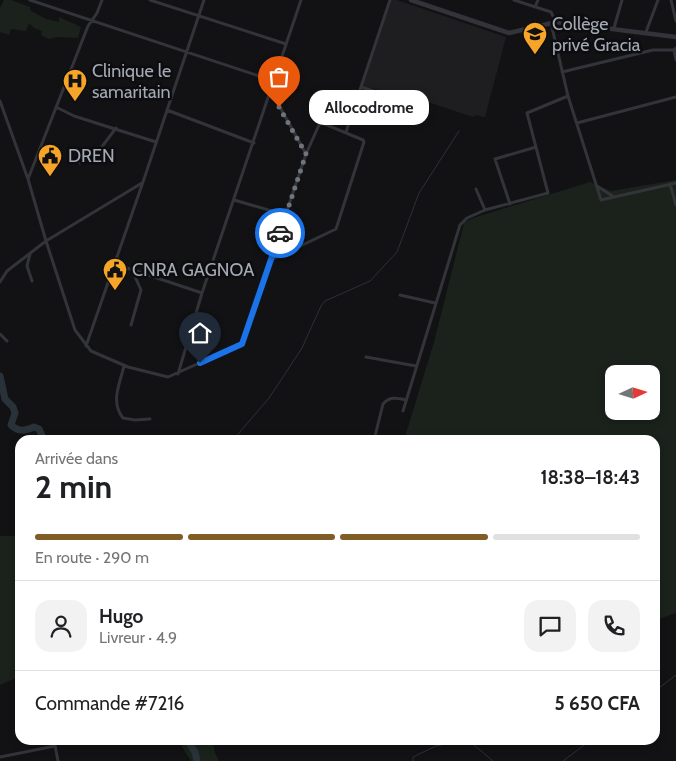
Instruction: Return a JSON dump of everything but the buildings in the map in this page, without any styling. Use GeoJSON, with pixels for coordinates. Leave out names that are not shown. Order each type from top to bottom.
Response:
{"type":"FeatureCollection","features":[{"type":"Feature","properties":{"kind":"street"},"geometry":{"type":"LineString","coordinates":[[30,0],[274,81]]}},
{"type":"Feature","properties":{"kind":"street"},"geometry":{"type":"LineString","coordinates":[[28,180],[90,21],[97,13],[102,0]]}},
{"type":"Feature","properties":{"kind":"street"},"geometry":{"type":"LineString","coordinates":[[150,0],[286,44]]}},
{"type":"Feature","properties":{"kind":"street"},"geometry":{"type":"LineString","coordinates":[[86,346],[204,0]]}},
{"type":"Feature","properties":{"kind":"street"},"geometry":{"type":"LineString","coordinates":[[178,374],[202,293],[302,0]]}},
{"type":"Feature","properties":{"kind":"street"},"geometry":{"type":"LineString","coordinates":[[346,132],[390,0]]}},
{"type":"Feature","properties":{"kind":"street"},"geometry":{"type":"LineString","coordinates":[[411,0],[510,33],[553,23],[676,36]]}},
{"type":"Feature","properties":{"kind":"street"},"geometry":{"type":"LineString","coordinates":[[514,0],[551,12],[568,96],[601,200],[676,182]]}},
{"type":"Feature","properties":{"kind":"street"},"geometry":{"type":"LineString","coordinates":[[535,7],[538,0]]}},
{"type":"Feature","properties":{"kind":"street"},"geometry":{"type":"LineString","coordinates":[[614,28],[620,0]]}},
{"type":"Feature","properties":{"kind":"street"},"geometry":{"type":"LineString","coordinates":[[646,32],[658,0]]}},
{"type":"Feature","properties":{"kind":"street"},"geometry":{"type":"LineString","coordinates":[[671,0],[676,21]]}},
{"type":"Feature","properties":{"kind":"street"},"geometry":{"type":"LineString","coordinates":[[562,72],[653,50],[675,49],[676,60]]}},
{"type":"Feature","properties":{"kind":"street"},"geometry":{"type":"LineString","coordinates":[[361,87],[411,103]]}},
{"type":"Feature","properties":{"kind":"street"},"geometry":{"type":"LineString","coordinates":[[270,91],[306,154]]}},
{"type":"Feature","properties":{"kind":"street"},"geometry":{"type":"LineString","coordinates":[[403,411],[460,225],[467,218],[486,210],[548,193],[527,112],[568,96]]}},
{"type":"Feature","properties":{"kind":"street"},"geometry":{"type":"LineString","coordinates":[[577,123],[676,97]]}},
{"type":"Feature","properties":{"kind":"street"},"geometry":{"type":"LineString","coordinates":[[0,101],[28,180],[75,330],[86,346],[96,354],[124,366],[168,377],[242,344],[306,154],[320,124],[346,132],[363,140],[364,142],[336,229],[271,260]]}},
{"type":"Feature","properties":{"kind":"street"},"geometry":{"type":"LineString","coordinates":[[56,108],[74,116],[156,142]]}},
{"type":"Feature","properties":{"kind":"street"},"geometry":{"type":"LineString","coordinates":[[167,110],[254,143]]}},
{"type":"Feature","properties":{"kind":"street"},"geometry":{"type":"LineString","coordinates":[[80,163],[101,148],[116,128]]}},
{"type":"Feature","properties":{"kind":"street"},"geometry":{"type":"LineString","coordinates":[[510,204],[495,159],[536,147]]}},
{"type":"Feature","properties":{"kind":"street"},"geometry":{"type":"LineString","coordinates":[[0,282],[7,271],[46,241],[143,182]]}},
{"type":"Feature","properties":{"kind":"street"},"geometry":{"type":"LineString","coordinates":[[670,184],[676,205]]}},
{"type":"Feature","properties":{"kind":"street"},"geometry":{"type":"LineString","coordinates":[[596,186],[614,197]]}},
{"type":"Feature","properties":{"kind":"street"},"geometry":{"type":"LineString","coordinates":[[476,189],[486,210]]}},
{"type":"Feature","properties":{"kind":"street"},"geometry":{"type":"LineString","coordinates":[[234,200],[286,216]]}},
{"type":"Feature","properties":{"kind":"street"},"geometry":{"type":"LineString","coordinates":[[30,253],[27,266],[32,281]]}},
{"type":"Feature","properties":{"kind":"street"},"geometry":{"type":"LineString","coordinates":[[115,264],[202,293]]}},
{"type":"Feature","properties":{"kind":"street"},"geometry":{"type":"LineString","coordinates":[[132,270],[140,290],[132,325]]}},
{"type":"Feature","properties":{"kind":"street"},"geometry":{"type":"LineString","coordinates":[[400,296],[435,304]]}},
{"type":"Feature","properties":{"kind":"street"},"geometry":{"type":"LineString","coordinates":[[0,334],[6,341]]}},
{"type":"Feature","properties":{"kind":"street"},"geometry":{"type":"LineString","coordinates":[[366,357],[416,366]]}},
{"type":"Feature","properties":{"kind":"street"},"geometry":{"type":"LineString","coordinates":[[124,366],[116,403],[119,412],[123,418],[134,420],[150,418]]}},
{"type":"Feature","properties":{"kind":"street"},"geometry":{"type":"LineString","coordinates":[[375,435],[383,404],[392,398],[406,400]]}},
{"type":"Feature","properties":{"kind":"street"},"geometry":{"type":"LineString","coordinates":[[0,757],[55,746],[58,761]]}},
{"type":"Feature","properties":{"kind":"shaded area"},"geometry":{"type":"Polygon","coordinates":[[[4,0],[11,0],[30,7],[31,11],[46,19],[59,22],[59,17],[81,27],[78,38],[57,37],[49,39],[41,35],[42,31],[34,28],[29,23],[26,31],[11,29],[9,35],[0,32],[0,8],[4,0]]]}},
{"type":"Feature","properties":{"kind":"shaded area"},"geometry":{"type":"Polygon","coordinates":[[[391,0],[397,0],[506,37],[485,117],[488,118],[476,115],[473,117],[431,103],[363,86],[391,0]]]}},
{"type":"Feature","properties":{"kind":"shaded area"},"geometry":{"type":"Polygon","coordinates":[[[676,180],[676,613],[660,618],[660,435],[406,435],[434,342],[464,223],[473,218],[590,182],[611,191],[676,180]]]}},
{"type":"Feature","properties":{"kind":"shaded area"},"geometry":{"type":"Polygon","coordinates":[[[0,536],[15,536],[15,678],[0,685],[0,536]]]}},
{"type":"Feature","properties":{"kind":"shaded area"},"geometry":{"type":"Polygon","coordinates":[[[181,745],[213,745],[219,761],[191,761],[181,745]]]}},
{"type":"Feature","properties":{"kind":"waterway"},"geometry":{"type":"LineString","coordinates":[[237,435],[269,398],[302,348],[325,301],[370,281],[397,252],[419,193],[459,131]]}},
{"type":"Feature","properties":{"kind":"waterway"},"geometry":{"type":"LineString","coordinates":[[0,376],[5,399],[13,407],[15,413],[11,425],[19,430],[34,427],[39,429],[42,435]]}},
{"type":"Feature","properties":{"kind":"waterway"},"geometry":{"type":"LineString","coordinates":[[660,687],[676,675]]}},
{"type":"Feature","properties":{"kind":"waterway"},"geometry":{"type":"LineString","coordinates":[[190,745],[195,752],[197,761]]}},
{"type":"Feature","properties":{"kind":"waterway"},"geometry":{"type":"LineString","coordinates":[[413,761],[413,757],[441,745]]}},
{"type":"Feature","properties":{"kind":"waterway"},"geometry":{"type":"LineString","coordinates":[[474,745],[493,761]]}},
{"type":"Feature","properties":{"kind":"waterway"},"geometry":{"type":"LineString","coordinates":[[563,761],[584,745]]}},
{"type":"Feature","properties":{"kind":"way so far"},"geometry":{"type":"LineString","coordinates":[[279,107],[306,154],[280,233]]}},
{"type":"Feature","properties":{"kind":"place","name":"Collège privé Gracia"},"geometry":{"type":"Point","coordinates":[535,55]}},
{"type":"Feature","properties":{"kind":"place","name":"Clinique le samaritain"},"geometry":{"type":"Point","coordinates":[75,102]}},
{"type":"Feature","properties":{"kind":"place","name":"Allocodrome"},"geometry":{"type":"Point","coordinates":[279,107]}},
{"type":"Feature","properties":{"kind":"place","name":"DREN"},"geometry":{"type":"Point","coordinates":[50,177]}},
{"type":"Feature","properties":{"kind":"place","name":"CNRA GAGNOA"},"geometry":{"type":"Point","coordinates":[115,291]}},
{"type":"Feature","properties":{"kind":"route"},"geometry":{"type":"LineString","coordinates":[[200,363],[242,344],[280,233]]}}]}
